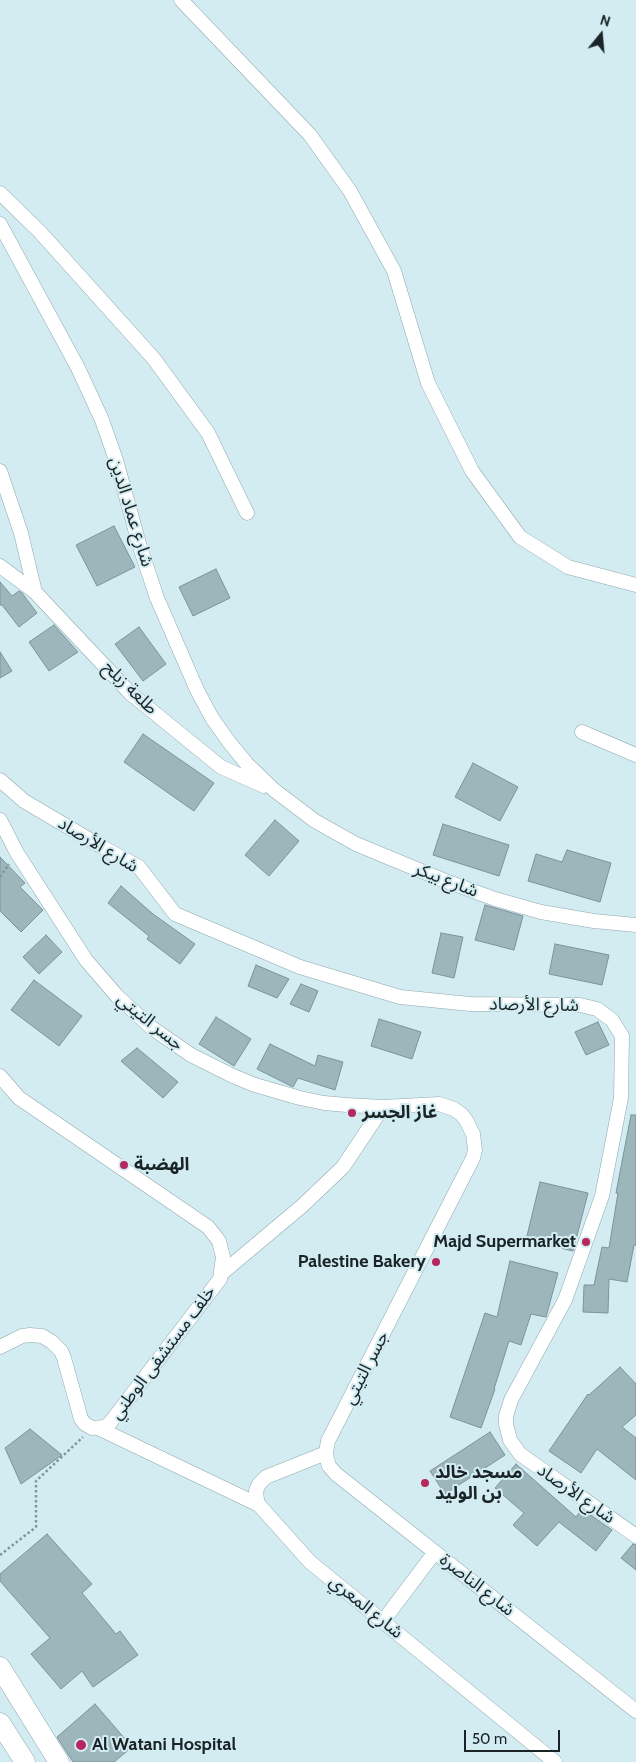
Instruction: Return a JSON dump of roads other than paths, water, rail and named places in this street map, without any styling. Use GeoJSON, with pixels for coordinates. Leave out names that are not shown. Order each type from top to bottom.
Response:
{"type":"FeatureCollection","features":[{"type":"Feature","properties":{"kind":"main road"},"geometry":{"type":"LineString","coordinates":[[0,1667],[59,1762]]}},
{"type":"Feature","properties":{"kind":"main road"},"geometry":{"type":"LineString","coordinates":[[0,1723],[7,1750],[25,1762]]}},
{"type":"Feature","properties":{"kind":"street"},"geometry":{"type":"LineString","coordinates":[[181,0],[310,135],[350,191],[394,270],[428,383],[472,471],[520,537],[568,567],[636,586]]}},
{"type":"Feature","properties":{"kind":"street"},"geometry":{"type":"LineString","coordinates":[[0,193],[40,232],[154,359],[208,433],[246,513]]}},
{"type":"Feature","properties":{"kind":"street","name":"شارع عماد الدين"},"geometry":{"type":"LineString","coordinates":[[0,224],[78,368],[102,420],[116,460],[140,547],[157,598],[197,690],[212,718],[229,742],[246,764],[274,790]]}},
{"type":"Feature","properties":{"kind":"street"},"geometry":{"type":"LineString","coordinates":[[0,471],[21,533],[35,592]]}},
{"type":"Feature","properties":{"kind":"street","name":"طلعة زبلح"},"geometry":{"type":"LineString","coordinates":[[0,566],[35,592],[138,699],[221,767],[274,790]]}},
{"type":"Feature","properties":{"kind":"street"},"geometry":{"type":"LineString","coordinates":[[582,732],[636,755]]}},
{"type":"Feature","properties":{"kind":"street","name":"شارع الأرصاد"},"geometry":{"type":"LineString","coordinates":[[0,780],[24,800],[139,867],[175,914],[300,968],[400,997],[470,1004],[580,1005],[597,1009],[612,1020],[622,1036],[621,1098],[602,1196],[565,1300],[511,1400],[506,1416],[506,1424],[510,1440],[520,1454],[636,1536]]}},
{"type":"Feature","properties":{"kind":"street","name":"شارع بيكر"},"geometry":{"type":"LineString","coordinates":[[274,790],[315,821],[356,844],[443,880],[495,899],[541,912],[594,921],[636,925]]}},
{"type":"Feature","properties":{"kind":"street","name":"جسر التيتي"},"geometry":{"type":"LineString","coordinates":[[0,820],[17,853],[86,960],[116,996],[152,1028],[198,1059],[255,1085],[293,1096],[324,1102],[347,1106],[383,1107],[429,1103],[439,1104],[454,1109],[466,1120],[470,1127],[475,1150],[470,1166],[328,1441],[326,1453]]}},
{"type":"Feature","properties":{"kind":"street","name":"خلف مستشفى الوطني"},"geometry":{"type":"LineString","coordinates":[[0,1076],[19,1098],[204,1224],[214,1234],[222,1248],[223,1257],[220,1279],[110,1423],[96,1428],[85,1424],[81,1419],[64,1358],[61,1351],[52,1342],[42,1336],[30,1335],[22,1336],[0,1347]]}},
{"type":"Feature","properties":{"kind":"street"},"geometry":{"type":"LineString","coordinates":[[222,1274],[302,1206],[343,1167],[383,1107]]}},
{"type":"Feature","properties":{"kind":"street"},"geometry":{"type":"LineString","coordinates":[[96,1428],[259,1505]]}},
{"type":"Feature","properties":{"kind":"street"},"geometry":{"type":"LineString","coordinates":[[259,1505],[256,1491],[259,1484],[266,1477],[326,1453]]}},
{"type":"Feature","properties":{"kind":"street","name":"شارع الناصرة"},"geometry":{"type":"LineString","coordinates":[[326,1453],[329,1466],[336,1474],[636,1711]]}},
{"type":"Feature","properties":{"kind":"street","name":"شارع المعري"},"geometry":{"type":"LineString","coordinates":[[259,1505],[310,1562],[555,1762]]}},
{"type":"Feature","properties":{"kind":"street"},"geometry":{"type":"LineString","coordinates":[[383,1621],[435,1552]]}},
{"type":"Feature","properties":{"kind":"place","name":"غاز الجسر"},"geometry":{"type":"Point","coordinates":[352,1113]}},
{"type":"Feature","properties":{"kind":"place","name":"الهضبة"},"geometry":{"type":"Point","coordinates":[124,1165]}},
{"type":"Feature","properties":{"kind":"place","name":"Majd Supermarket"},"geometry":{"type":"Point","coordinates":[586,1242]}},
{"type":"Feature","properties":{"kind":"place","name":"Palestine Bakery"},"geometry":{"type":"Point","coordinates":[436,1262]}},
{"type":"Feature","properties":{"kind":"place","name":"مسجد خالد بن الوليد"},"geometry":{"type":"Point","coordinates":[425,1483]}},
{"type":"Feature","properties":{"kind":"place","name":"Al Watani Hospital"},"geometry":{"type":"Point","coordinates":[81,1745]}}]}
